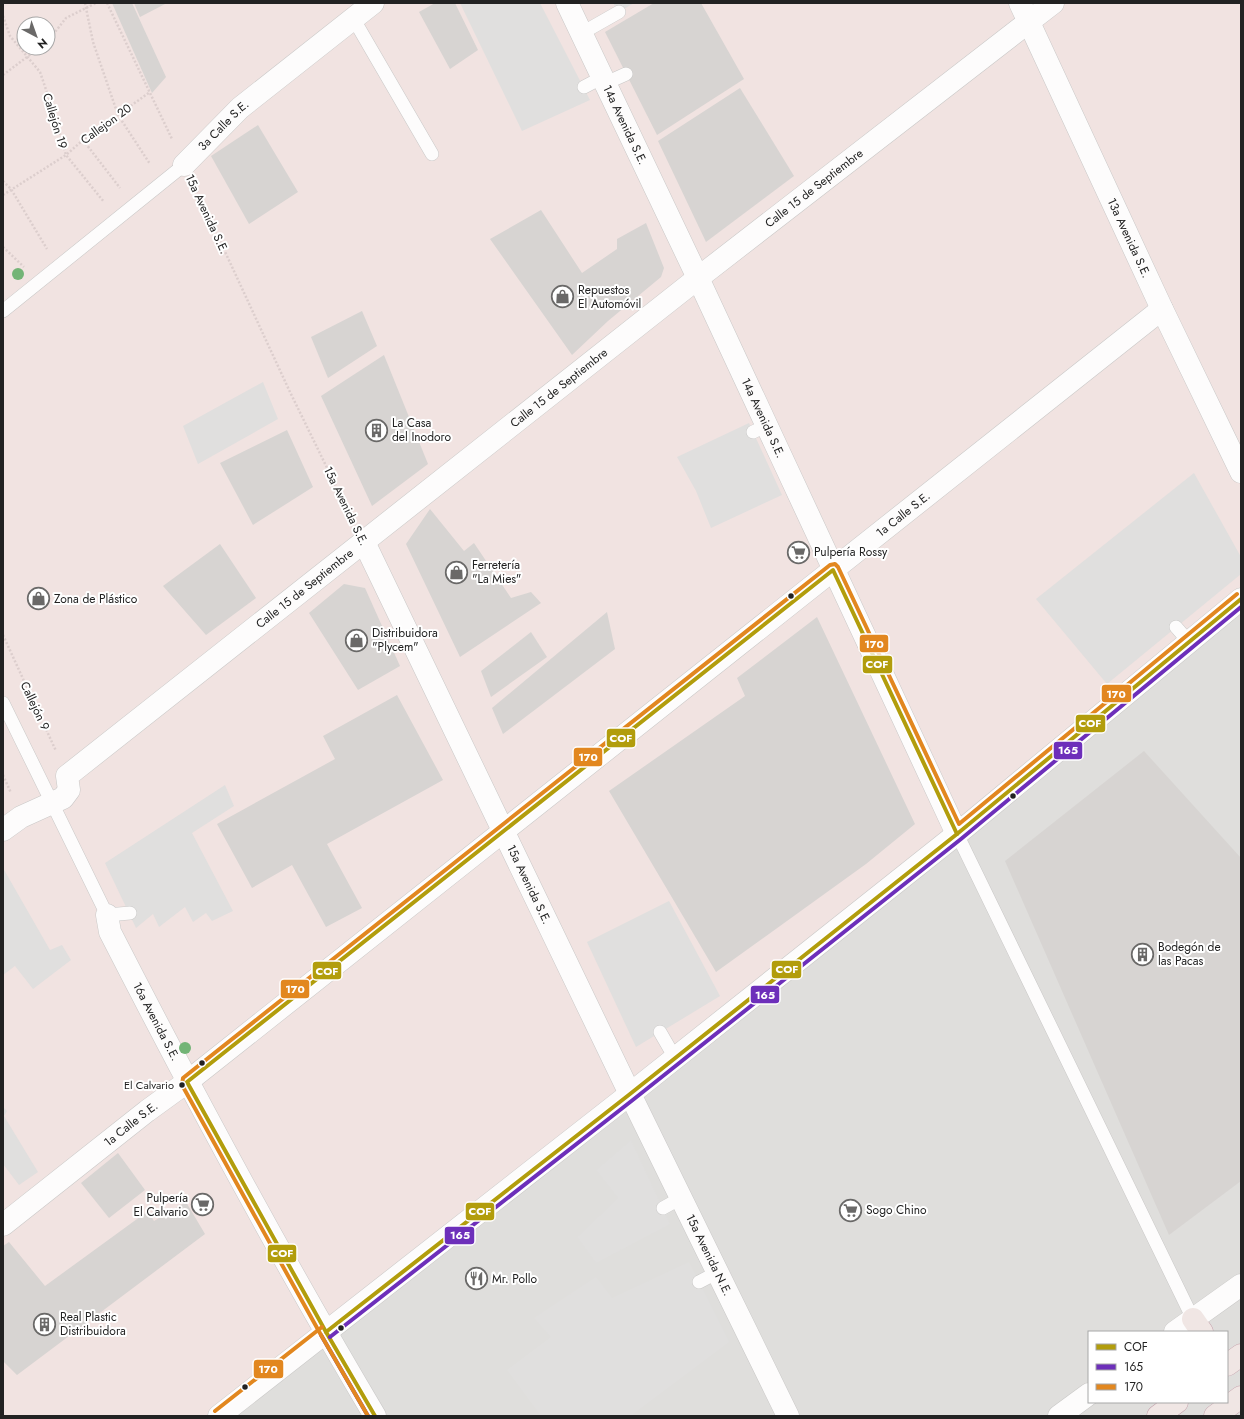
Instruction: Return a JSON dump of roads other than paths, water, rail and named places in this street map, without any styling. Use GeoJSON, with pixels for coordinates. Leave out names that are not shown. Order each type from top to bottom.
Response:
{"type":"FeatureCollection","features":[{"type":"Feature","properties":{"kind":"highway"},"geometry":{"type":"LineString","coordinates":[[1228,1364],[1241,1355]]}},
{"type":"Feature","properties":{"kind":"highway"},"geometry":{"type":"LineString","coordinates":[[1215,1416],[1241,1397]]}},
{"type":"Feature","properties":{"kind":"highway"},"geometry":{"type":"LineString","coordinates":[[1158,1416],[1176,1403]]}},
{"type":"Feature","properties":{"kind":"street","name":"3a Calle S.E."},"geometry":{"type":"LineString","coordinates":[[184,165],[240,108],[373,3]]}},
{"type":"Feature","properties":{"kind":"street","name":"14a Avenida S.E."},"geometry":{"type":"LineString","coordinates":[[567,3],[698,278],[760,429],[833,570],[957,834]]}},
{"type":"Feature","properties":{"kind":"street","name":"Calle 15 de Septiembre"},"geometry":{"type":"LineString","coordinates":[[52,803],[63,798],[69,790],[67,776],[698,278],[1025,12],[1053,3]]}},
{"type":"Feature","properties":{"kind":"street","name":"13a Avenida S.E."},"geometry":{"type":"LineString","coordinates":[[1025,12],[1162,309],[1241,472]]}},
{"type":"Feature","properties":{"kind":"street","name":"1a Calle S.E."},"geometry":{"type":"LineString","coordinates":[[3,1225],[147,1111],[187,1082],[1162,309]]}},
{"type":"Feature","properties":{"kind":"street","name":"15a Avenida S.E."},"geometry":{"type":"LineString","coordinates":[[364,542],[630,1094]]}},
{"type":"Feature","properties":{"kind":"street"},"geometry":{"type":"LineString","coordinates":[[219,1416],[630,1094],[957,834],[1182,634],[1241,599]]}},
{"type":"Feature","properties":{"kind":"street"},"geometry":{"type":"LineString","coordinates":[[3,830],[21,817],[52,803]]}},
{"type":"Feature","properties":{"kind":"street","name":"16a Avenida S.E."},"geometry":{"type":"LineString","coordinates":[[109,923],[187,1082],[326,1332],[375,1416]]}},
{"type":"Feature","properties":{"kind":"street","name":"15a Avenida N.E."},"geometry":{"type":"LineString","coordinates":[[630,1094],[672,1203],[709,1277],[788,1416]]}},
{"type":"Feature","properties":{"kind":"street"},"geometry":{"type":"LineString","coordinates":[[1177,1331],[1197,1325],[1241,1285]]}},
{"type":"Feature","properties":{"kind":"street"},"geometry":{"type":"LineString","coordinates":[[1059,1416],[1088,1395]]}},
{"type":"Feature","properties":{"kind":"lane"},"geometry":{"type":"LineString","coordinates":[[582,33],[619,12]]}},
{"type":"Feature","properties":{"kind":"lane"},"geometry":{"type":"LineString","coordinates":[[353,18],[432,154]]}},
{"type":"Feature","properties":{"kind":"lane"},"geometry":{"type":"LineString","coordinates":[[584,87],[626,74]]}},
{"type":"Feature","properties":{"kind":"lane","name":"3a Calle S.E."},"geometry":{"type":"LineString","coordinates":[[3,311],[184,165]]}},
{"type":"Feature","properties":{"kind":"lane","name":"16a Avenida S.E."},"geometry":{"type":"LineString","coordinates":[[3,703],[109,923]]}},
{"type":"Feature","properties":{"kind":"lane"},"geometry":{"type":"LineString","coordinates":[[957,834],[1197,1325]]}},
{"type":"Feature","properties":{"kind":"lane"},"geometry":{"type":"LineString","coordinates":[[660,1032],[675,1058]]}},
{"type":"Feature","properties":{"kind":"place","name":"Repuestos El Automóvil"},"geometry":{"type":"Point","coordinates":[563,297]}},
{"type":"Feature","properties":{"kind":"place","name":"La Casa del Inodoro"},"geometry":{"type":"Point","coordinates":[376,430]}},
{"type":"Feature","properties":{"kind":"place","name":"Pulpería Rossy"},"geometry":{"type":"Point","coordinates":[798,552]}},
{"type":"Feature","properties":{"kind":"place","name":"Ferretería \"La Mies\""},"geometry":{"type":"Point","coordinates":[456,572]}},
{"type":"Feature","properties":{"kind":"place","name":"Zona de Plástico"},"geometry":{"type":"Point","coordinates":[39,599]}},
{"type":"Feature","properties":{"kind":"place","name":"Distribuidora \"Plycem\""},"geometry":{"type":"Point","coordinates":[357,640]}},
{"type":"Feature","properties":{"kind":"place","name":"Bodegón de las Pacas"},"geometry":{"type":"Point","coordinates":[1143,954]}},
{"type":"Feature","properties":{"kind":"place","name":"El Calvario"},"geometry":{"type":"Point","coordinates":[182,1085]}},
{"type":"Feature","properties":{"kind":"place","name":"Pulpería El Calvario"},"geometry":{"type":"Point","coordinates":[203,1205]}},
{"type":"Feature","properties":{"kind":"place","name":"Sogo Chino"},"geometry":{"type":"Point","coordinates":[850,1210]}},
{"type":"Feature","properties":{"kind":"place","name":"Mr. Pollo"},"geometry":{"type":"Point","coordinates":[477,1279]}},
{"type":"Feature","properties":{"kind":"place","name":"Real Plastic Distribuidora"},"geometry":{"type":"Point","coordinates":[45,1324]}}]}
